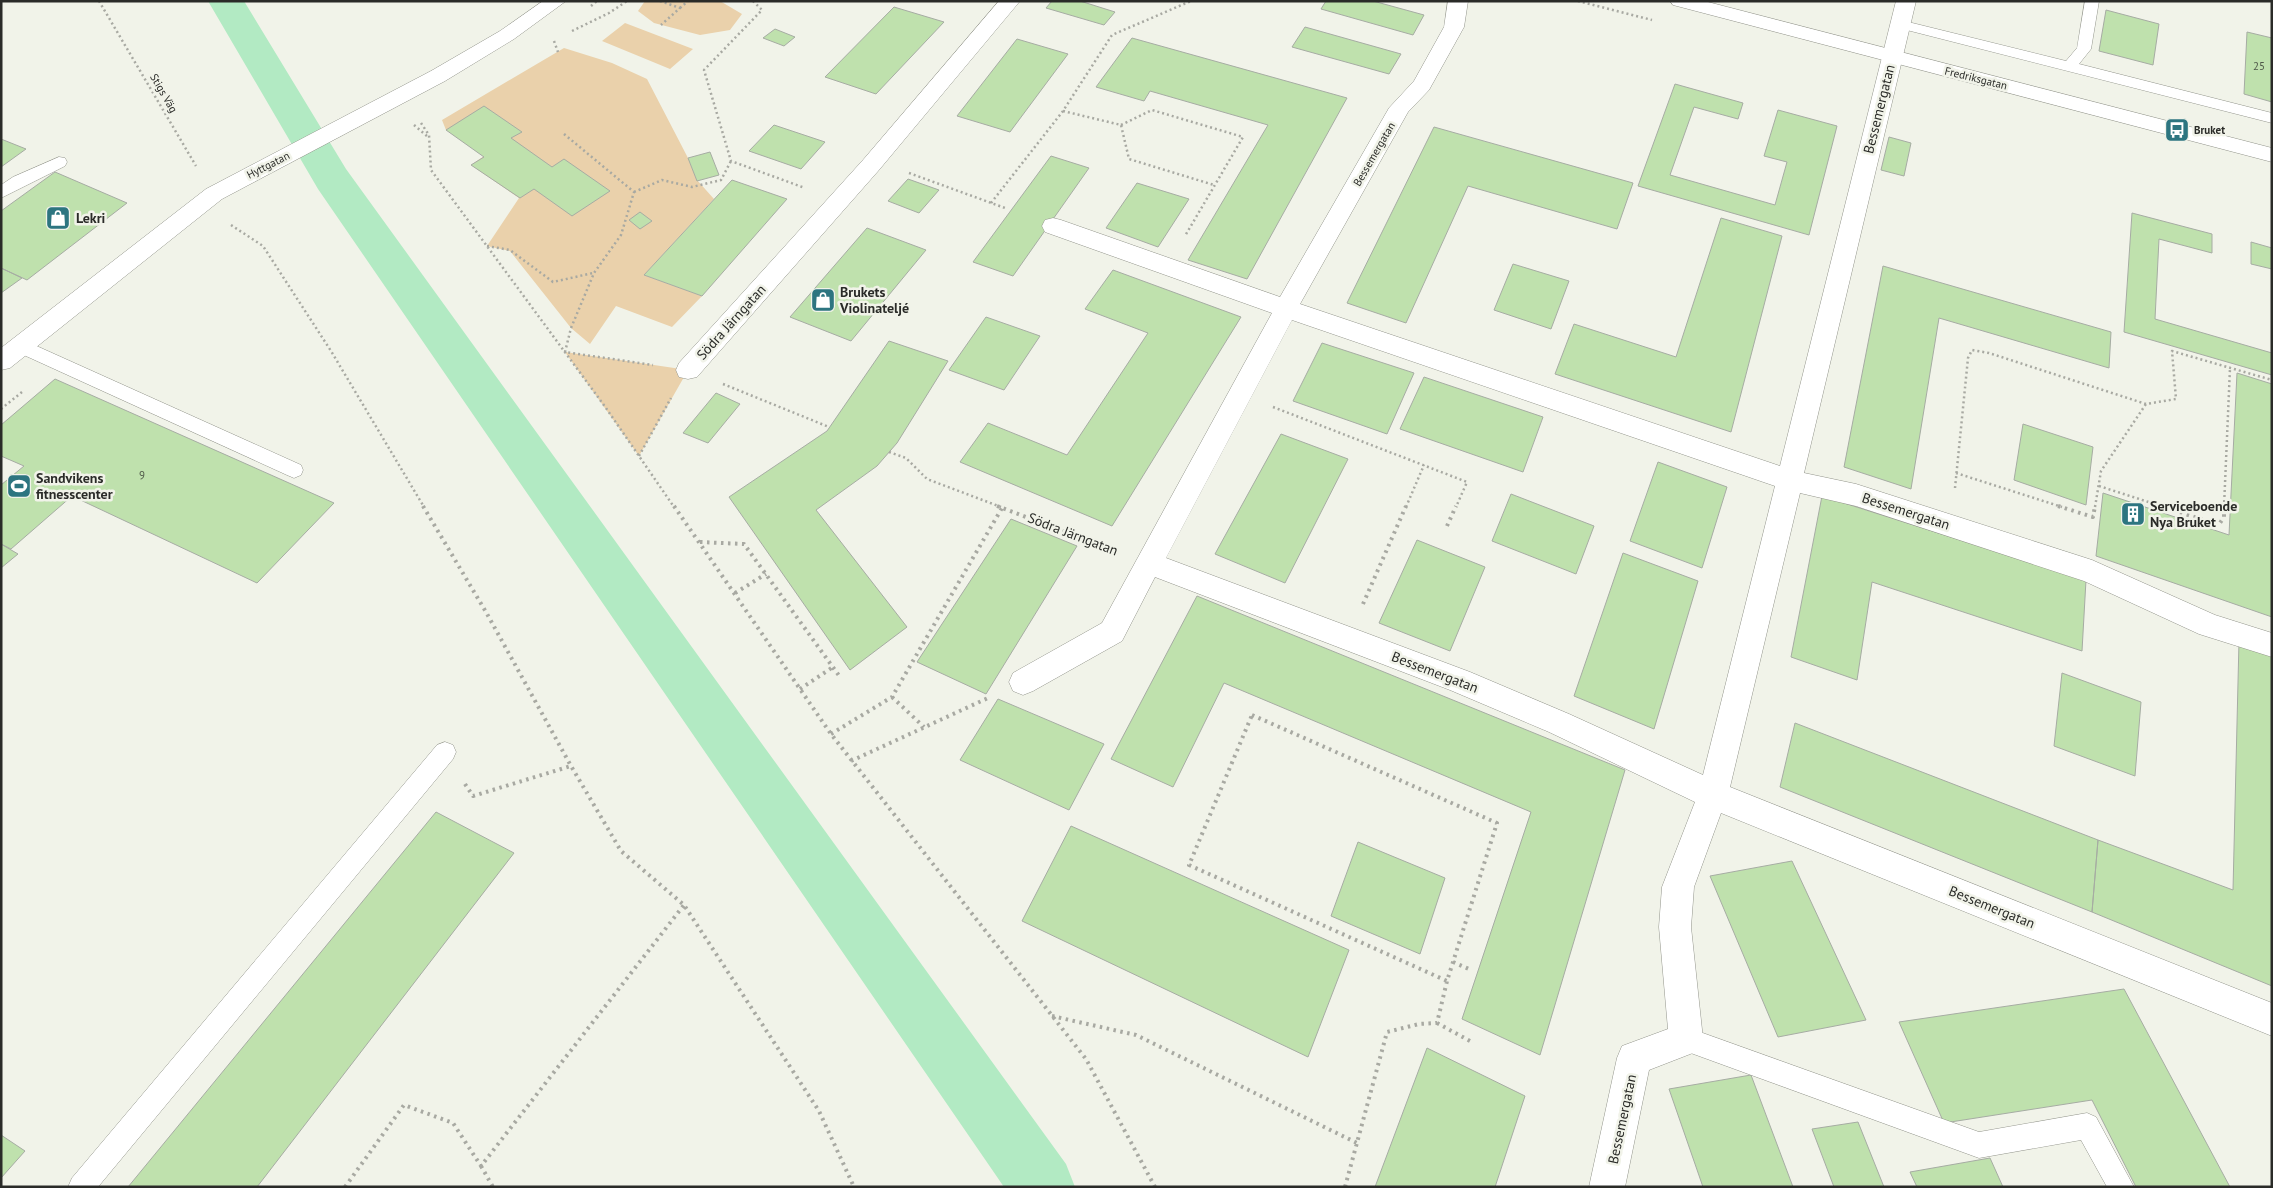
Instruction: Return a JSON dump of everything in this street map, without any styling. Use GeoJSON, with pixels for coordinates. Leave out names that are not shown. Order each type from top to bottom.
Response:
{"type":"FeatureCollection","features":[{"type":"Feature","properties":{"kind":"street","name":"Hyttgatan"},"geometry":{"type":"LineString","coordinates":[[1,361],[214,194],[445,72],[507,35],[556,1]]}},
{"type":"Feature","properties":{"kind":"street","name":"Södra Järngatan"},"geometry":{"type":"LineString","coordinates":[[688,370],[874,160],[1010,1]]}},
{"type":"Feature","properties":{"kind":"street","name":"Bessemergatan"},"geometry":{"type":"LineString","coordinates":[[1023,682],[1112,632],[1151,564],[1286,308],[1400,108],[1422,85],[1454,27],[1458,1]]}},
{"type":"Feature","properties":{"kind":"street","name":"Fredriksgatan"},"geometry":{"type":"LineString","coordinates":[[1680,1],[2272,155]]}},
{"type":"Feature","properties":{"kind":"street","name":"Bessemergatan"},"geometry":{"type":"LineString","coordinates":[[1607,1187],[1634,1058],[1686,1038],[1675,927],[1678,887],[1713,795],[1875,121],[1906,1]]}},
{"type":"Feature","properties":{"kind":"street"},"geometry":{"type":"LineString","coordinates":[[1053,226],[1166,268],[1286,308]]}},
{"type":"Feature","properties":{"kind":"street","name":"Bessemergatan"},"geometry":{"type":"LineString","coordinates":[[1286,308],[1790,480],[1856,495],[2092,572],[2209,625],[2272,645]]}},
{"type":"Feature","properties":{"kind":"street","name":"Bessemergatan"},"geometry":{"type":"LineString","coordinates":[[1151,564],[1460,681],[1713,795],[2272,1020]]}},
{"type":"Feature","properties":{"kind":"lane"},"geometry":{"type":"LineString","coordinates":[[2069,67],[2084,49],[2092,1]]}},
{"type":"Feature","properties":{"kind":"lane"},"geometry":{"type":"LineString","coordinates":[[1900,24],[2272,118]]}},
{"type":"Feature","properties":{"kind":"lane"},"geometry":{"type":"LineString","coordinates":[[1,193],[19,181],[59,162]]}},
{"type":"Feature","properties":{"kind":"lane"},"geometry":{"type":"LineString","coordinates":[[21,346],[294,470]]}},
{"type":"Feature","properties":{"kind":"lane"},"geometry":{"type":"LineString","coordinates":[[81,1187],[445,752]]}},
{"type":"Feature","properties":{"kind":"lane"},"geometry":{"type":"LineString","coordinates":[[1686,1038],[1979,1145],[2087,1126],[2121,1187]]}},
{"type":"Feature","properties":{"kind":"path","name":"Stigs Väg"},"geometry":{"type":"LineString","coordinates":[[99,1],[214,194],[229,224],[263,246],[331,351],[486,612],[570,766],[621,851],[684,905],[819,1111],[854,1187]]}},
{"type":"Feature","properties":{"kind":"path"},"geometry":{"type":"LineString","coordinates":[[565,34],[609,13],[627,1]]}},
{"type":"Feature","properties":{"kind":"path"},"geometry":{"type":"LineString","coordinates":[[660,1],[680,8]]}},
{"type":"Feature","properties":{"kind":"path"},"geometry":{"type":"LineString","coordinates":[[661,25],[688,1]]}},
{"type":"Feature","properties":{"kind":"path"},"geometry":{"type":"LineString","coordinates":[[565,352],[571,328],[594,273],[621,235],[634,192],[662,180],[692,187],[721,180],[731,161],[704,70],[762,10],[753,1]]}},
{"type":"Feature","properties":{"kind":"path"},"geometry":{"type":"LineString","coordinates":[[991,203],[1063,111],[1112,35],[1191,1]]}},
{"type":"Feature","properties":{"kind":"path"},"geometry":{"type":"LineString","coordinates":[[1063,111],[1121,125],[1152,110],[1243,136],[1166,268]]}},
{"type":"Feature","properties":{"kind":"path"},"geometry":{"type":"LineString","coordinates":[[408,119],[428,138]]}},
{"type":"Feature","properties":{"kind":"path"},"geometry":{"type":"LineString","coordinates":[[420,121],[428,135],[431,170],[565,352],[700,542],[831,734],[1086,1060],[1155,1187]]}},
{"type":"Feature","properties":{"kind":"path"},"geometry":{"type":"LineString","coordinates":[[1121,125],[1129,159],[1214,185]]}},
{"type":"Feature","properties":{"kind":"path"},"geometry":{"type":"LineString","coordinates":[[564,134],[634,192]]}},
{"type":"Feature","properties":{"kind":"path"},"geometry":{"type":"LineString","coordinates":[[874,160],[1005,208]]}},
{"type":"Feature","properties":{"kind":"path"},"geometry":{"type":"LineString","coordinates":[[731,161],[838,200]]}},
{"type":"Feature","properties":{"kind":"path"},"geometry":{"type":"LineString","coordinates":[[486,246],[510,250],[553,282],[594,273]]}},
{"type":"Feature","properties":{"kind":"path"},"geometry":{"type":"LineString","coordinates":[[1950,526],[1968,358],[1972,350],[1989,353],[2146,404],[2176,399],[2172,351],[2272,380]]}},
{"type":"Feature","properties":{"kind":"path"},"geometry":{"type":"LineString","coordinates":[[565,352],[688,370],[639,456]]}},
{"type":"Feature","properties":{"kind":"path"},"geometry":{"type":"LineString","coordinates":[[2099,486],[2213,523],[2220,523],[2224,517],[2230,368]]}},
{"type":"Feature","properties":{"kind":"path","name":"Södra Järngatan"},"geometry":{"type":"LineString","coordinates":[[688,370],[829,427]]}},
{"type":"Feature","properties":{"kind":"path"},"geometry":{"type":"LineString","coordinates":[[1240,394],[1467,482],[1447,526]]}},
{"type":"Feature","properties":{"kind":"path"},"geometry":{"type":"LineString","coordinates":[[1956,473],[2092,517],[2102,471],[2146,404]]}},
{"type":"Feature","properties":{"kind":"path","name":"Södra Järngatan"},"geometry":{"type":"LineString","coordinates":[[889,452],[906,458],[927,478],[1151,564]]}},
{"type":"Feature","properties":{"kind":"path"},"geometry":{"type":"LineString","coordinates":[[1348,639],[1424,465]]}},
{"type":"Feature","properties":{"kind":"path"},"geometry":{"type":"LineString","coordinates":[[831,734],[892,697],[1002,508]]}},
{"type":"Feature","properties":{"kind":"path"},"geometry":{"type":"LineString","coordinates":[[700,542],[744,544],[840,677]]}},
{"type":"Feature","properties":{"kind":"path"},"geometry":{"type":"LineString","coordinates":[[735,593],[766,574]]}},
{"type":"Feature","properties":{"kind":"path"},"geometry":{"type":"LineString","coordinates":[[800,689],[833,667]]}},
{"type":"Feature","properties":{"kind":"path"},"geometry":{"type":"LineString","coordinates":[[851,761],[1023,682]]}},
{"type":"Feature","properties":{"kind":"path"},"geometry":{"type":"LineString","coordinates":[[892,697],[924,727]]}},
{"type":"Feature","properties":{"kind":"path"},"geometry":{"type":"LineString","coordinates":[[1437,1022],[1453,962],[1497,823],[1252,715],[1188,865],[1447,982]]}},
{"type":"Feature","properties":{"kind":"path"},"geometry":{"type":"LineString","coordinates":[[445,752],[473,796],[570,766]]}},
{"type":"Feature","properties":{"kind":"path"},"geometry":{"type":"LineString","coordinates":[[481,1166],[684,905]]}},
{"type":"Feature","properties":{"kind":"path"},"geometry":{"type":"LineString","coordinates":[[1453,962],[1471,970]]}},
{"type":"Feature","properties":{"kind":"path"},"geometry":{"type":"LineString","coordinates":[[1052,1016],[1136,1036],[1357,1143]]}},
{"type":"Feature","properties":{"kind":"path"},"geometry":{"type":"LineString","coordinates":[[1346,1187],[1387,1032],[1419,1024],[1437,1022],[1470,1041]]}},
{"type":"Feature","properties":{"kind":"path"},"geometry":{"type":"LineString","coordinates":[[345,1187],[404,1105],[453,1123],[493,1187]]}},
{"type":"Feature","properties":{"kind":"shaded area"},"geometry":{"type":"Polygon","coordinates":[[[645,1],[720,1],[742,14],[730,30],[700,35],[654,23],[638,11],[645,1]]]}},
{"type":"Feature","properties":{"kind":"shaded area"},"geometry":{"type":"Polygon","coordinates":[[[625,23],[693,49],[670,69],[602,41],[625,23]]]}},
{"type":"Feature","properties":{"kind":"shaded area"},"geometry":{"type":"Polygon","coordinates":[[[564,48],[612,63],[647,79],[688,158],[697,180],[714,199],[644,275],[702,296],[672,327],[616,306],[590,344],[571,328],[510,251],[487,246],[519,198],[471,165],[484,156],[446,130],[442,120],[564,48]]]}},
{"type":"Feature","properties":{"kind":"shaded area"},"geometry":{"type":"Polygon","coordinates":[[[565,352],[688,370],[639,456],[565,352]]]}},
{"type":"Feature","properties":{"kind":"building"},"geometry":{"type":"Polygon","coordinates":[[[1052,1],[1080,1],[1115,12],[1104,25],[1046,8],[1052,1]]]}},
{"type":"Feature","properties":{"kind":"building"},"geometry":{"type":"Polygon","coordinates":[[[1326,1],[1373,1],[1424,15],[1413,35],[1321,9],[1326,1]]]}},
{"type":"Feature","properties":{"kind":"building"},"geometry":{"type":"Polygon","coordinates":[[[894,7],[944,22],[876,94],[825,77],[894,7]]]}},
{"type":"Feature","properties":{"kind":"building"},"geometry":{"type":"Polygon","coordinates":[[[2106,10],[2159,24],[2153,65],[2099,51],[2106,10]]]}},
{"type":"Feature","properties":{"kind":"building"},"geometry":{"type":"Polygon","coordinates":[[[1305,27],[1401,54],[1389,74],[1292,47],[1305,27]]]}},
{"type":"Feature","properties":{"kind":"building"},"geometry":{"type":"Polygon","coordinates":[[[775,29],[795,37],[784,46],[763,38],[775,29]]]}},
{"type":"Feature","properties":{"kind":"building"},"geometry":{"type":"Polygon","coordinates":[[[2247,32],[2272,38],[2272,102],[2244,94],[2247,32]]]}},
{"type":"Feature","properties":{"kind":"building"},"geometry":{"type":"Polygon","coordinates":[[[1132,38],[1347,98],[1247,279],[1188,260],[1268,125],[1150,91],[1144,101],[1096,87],[1132,38]]]}},
{"type":"Feature","properties":{"kind":"building"},"geometry":{"type":"Polygon","coordinates":[[[1017,39],[1068,54],[1010,132],[957,116],[1017,39]]]}},
{"type":"Feature","properties":{"kind":"building"},"geometry":{"type":"Polygon","coordinates":[[[1675,84],[1743,103],[1738,119],[1694,107],[1670,175],[1775,205],[1787,162],[1764,156],[1778,110],[1837,126],[1809,235],[1638,186],[1675,84]]]}},
{"type":"Feature","properties":{"kind":"building"},"geometry":{"type":"Polygon","coordinates":[[[484,106],[522,132],[511,138],[552,167],[564,159],[610,191],[572,216],[534,189],[520,198],[471,165],[484,157],[446,130],[484,106]]]}},
{"type":"Feature","properties":{"kind":"building"},"geometry":{"type":"Polygon","coordinates":[[[774,125],[825,142],[801,169],[749,151],[774,125]]]}},
{"type":"Feature","properties":{"kind":"building"},"geometry":{"type":"Polygon","coordinates":[[[1434,127],[1633,183],[1617,229],[1468,186],[1406,323],[1347,303],[1434,127]]]}},
{"type":"Feature","properties":{"kind":"building"},"geometry":{"type":"Polygon","coordinates":[[[1889,137],[1911,143],[1904,176],[1881,170],[1889,137]]]}},
{"type":"Feature","properties":{"kind":"building"},"geometry":{"type":"Polygon","coordinates":[[[1,139],[26,149],[1,167],[1,139]]]}},
{"type":"Feature","properties":{"kind":"building"},"geometry":{"type":"Polygon","coordinates":[[[710,152],[719,175],[697,181],[688,158],[710,152]]]}},
{"type":"Feature","properties":{"kind":"building"},"geometry":{"type":"Polygon","coordinates":[[[1051,156],[1089,168],[1013,276],[973,262],[1051,156]]]}},
{"type":"Feature","properties":{"kind":"building"},"geometry":{"type":"Polygon","coordinates":[[[55,172],[127,203],[27,280],[1,268],[1,211],[55,172]]]}},
{"type":"Feature","properties":{"kind":"building"},"geometry":{"type":"Polygon","coordinates":[[[908,179],[939,190],[919,213],[888,201],[908,179]]]}},
{"type":"Feature","properties":{"kind":"building"},"geometry":{"type":"Polygon","coordinates":[[[732,180],[787,199],[702,296],[644,275],[732,180]]]}},
{"type":"Feature","properties":{"kind":"building"},"geometry":{"type":"Polygon","coordinates":[[[1137,183],[1189,199],[1158,247],[1106,228],[1137,183]]]}},
{"type":"Feature","properties":{"kind":"building"},"geometry":{"type":"Polygon","coordinates":[[[640,212],[652,221],[640,229],[629,220],[640,212]]]}},
{"type":"Feature","properties":{"kind":"building"},"geometry":{"type":"Polygon","coordinates":[[[2132,213],[2212,234],[2212,253],[2159,239],[2155,319],[2272,353],[2272,375],[2124,332],[2132,213]]]}},
{"type":"Feature","properties":{"kind":"building"},"geometry":{"type":"Polygon","coordinates":[[[1721,218],[1782,236],[1731,432],[1555,374],[1574,324],[1676,357],[1721,218]]]}},
{"type":"Feature","properties":{"kind":"building"},"geometry":{"type":"Polygon","coordinates":[[[867,228],[926,250],[851,341],[790,317],[867,228]]]}},
{"type":"Feature","properties":{"kind":"building"},"geometry":{"type":"Polygon","coordinates":[[[2251,242],[2272,248],[2272,269],[2251,264],[2251,242]]]}},
{"type":"Feature","properties":{"kind":"building"},"geometry":{"type":"Polygon","coordinates":[[[1513,264],[1569,281],[1551,329],[1494,310],[1513,264]]]}},
{"type":"Feature","properties":{"kind":"building"},"geometry":{"type":"Polygon","coordinates":[[[1883,266],[2111,332],[2109,368],[1939,318],[1911,489],[1844,467],[1883,266]]]}},
{"type":"Feature","properties":{"kind":"building"},"geometry":{"type":"Polygon","coordinates":[[[1,268],[22,278],[1,293],[1,268]]]}},
{"type":"Feature","properties":{"kind":"building"},"geometry":{"type":"Polygon","coordinates":[[[1113,270],[1241,317],[1112,526],[960,462],[988,423],[1067,455],[1148,333],[1085,309],[1113,270]]]}},
{"type":"Feature","properties":{"kind":"building"},"geometry":{"type":"Polygon","coordinates":[[[986,317],[1040,336],[1004,390],[949,370],[986,317]]]}},
{"type":"Feature","properties":{"kind":"building"},"geometry":{"type":"Polygon","coordinates":[[[889,341],[948,361],[897,443],[877,466],[816,510],[907,627],[850,670],[729,497],[827,431],[889,341]]]}},
{"type":"Feature","properties":{"kind":"building"},"geometry":{"type":"Polygon","coordinates":[[[1322,343],[1414,373],[1387,434],[1293,401],[1322,343]]]}},
{"type":"Feature","properties":{"kind":"building","name":"Serviceboende Nya Bruket"},"geometry":{"type":"Polygon","coordinates":[[[2237,373],[2272,384],[2272,617],[2096,556],[2103,493],[2229,535],[2237,373]]]}},
{"type":"Feature","properties":{"kind":"building"},"geometry":{"type":"Polygon","coordinates":[[[1424,377],[1543,417],[1523,472],[1400,429],[1424,377]]]}},
{"type":"Feature","properties":{"kind":"building"},"geometry":{"type":"Polygon","coordinates":[[[55,379],[334,503],[257,583],[72,496],[11,549],[1,544],[1,485],[24,466],[1,456],[1,425],[55,379]]]}},
{"type":"Feature","properties":{"kind":"building"},"geometry":{"type":"Polygon","coordinates":[[[716,393],[740,404],[708,443],[683,433],[716,393]]]}},
{"type":"Feature","properties":{"kind":"building"},"geometry":{"type":"Polygon","coordinates":[[[2023,424],[2093,447],[2086,505],[2014,480],[2023,424]]]}},
{"type":"Feature","properties":{"kind":"building"},"geometry":{"type":"Polygon","coordinates":[[[1281,434],[1348,459],[1285,583],[1215,554],[1281,434]]]}},
{"type":"Feature","properties":{"kind":"building"},"geometry":{"type":"Polygon","coordinates":[[[1658,462],[1727,487],[1702,568],[1630,541],[1658,462]]]}},
{"type":"Feature","properties":{"kind":"building"},"geometry":{"type":"Polygon","coordinates":[[[1511,494],[1594,526],[1576,574],[1492,541],[1511,494]]]}},
{"type":"Feature","properties":{"kind":"building"},"geometry":{"type":"Polygon","coordinates":[[[1822,496],[2086,580],[2082,651],[1872,582],[1857,680],[1791,657],[1822,496]]]}},
{"type":"Feature","properties":{"kind":"building"},"geometry":{"type":"Polygon","coordinates":[[[1011,519],[1077,546],[986,694],[917,662],[1011,519]]]}},
{"type":"Feature","properties":{"kind":"building"},"geometry":{"type":"Polygon","coordinates":[[[1417,540],[1485,567],[1450,651],[1379,623],[1417,540]]]}},
{"type":"Feature","properties":{"kind":"building"},"geometry":{"type":"Polygon","coordinates":[[[1,544],[18,554],[1,568],[1,544]]]}},
{"type":"Feature","properties":{"kind":"building"},"geometry":{"type":"Polygon","coordinates":[[[1623,553],[1698,581],[1654,729],[1574,696],[1623,553]]]}},
{"type":"Feature","properties":{"kind":"building"},"geometry":{"type":"Polygon","coordinates":[[[1197,596],[1625,770],[1540,1055],[1462,1019],[1531,812],[1224,683],[1173,787],[1111,759],[1197,596]]]}},
{"type":"Feature","properties":{"kind":"building"},"geometry":{"type":"Polygon","coordinates":[[[2239,641],[2272,652],[2272,986],[2092,912],[2098,840],[2233,890],[2239,641]]]}},
{"type":"Feature","properties":{"kind":"building"},"geometry":{"type":"Polygon","coordinates":[[[2062,673],[2141,702],[2135,776],[2054,746],[2062,673]]]}},
{"type":"Feature","properties":{"kind":"building"},"geometry":{"type":"Polygon","coordinates":[[[998,699],[1104,744],[1069,810],[960,760],[998,699]]]}},
{"type":"Feature","properties":{"kind":"building"},"geometry":{"type":"Polygon","coordinates":[[[1795,723],[2098,840],[2092,912],[1780,787],[1795,723]]]}},
{"type":"Feature","properties":{"kind":"building"},"geometry":{"type":"Polygon","coordinates":[[[436,812],[514,853],[257,1187],[128,1187],[436,812]]]}},
{"type":"Feature","properties":{"kind":"building"},"geometry":{"type":"Polygon","coordinates":[[[1071,826],[1349,950],[1308,1057],[1022,921],[1071,826]]]}},
{"type":"Feature","properties":{"kind":"building"},"geometry":{"type":"Polygon","coordinates":[[[1358,842],[1445,878],[1420,954],[1331,916],[1358,842]]]}},
{"type":"Feature","properties":{"kind":"building"},"geometry":{"type":"Polygon","coordinates":[[[1792,861],[1866,1020],[1778,1037],[1710,876],[1792,861]]]}},
{"type":"Feature","properties":{"kind":"building"},"geometry":{"type":"Polygon","coordinates":[[[2124,989],[2230,1187],[2136,1187],[2092,1100],[1944,1123],[1899,1022],[2124,989]]]}},
{"type":"Feature","properties":{"kind":"building"},"geometry":{"type":"Polygon","coordinates":[[[1427,1048],[1525,1096],[1495,1187],[1375,1187],[1427,1048]]]}},
{"type":"Feature","properties":{"kind":"building"},"geometry":{"type":"Polygon","coordinates":[[[1751,1075],[1793,1187],[1703,1187],[1669,1089],[1751,1075]]]}},
{"type":"Feature","properties":{"kind":"building"},"geometry":{"type":"Polygon","coordinates":[[[1858,1122],[1884,1187],[1834,1187],[1812,1129],[1858,1122]]]}},
{"type":"Feature","properties":{"kind":"building"},"geometry":{"type":"Polygon","coordinates":[[[1,1135],[25,1151],[1,1178],[1,1135]]]}},
{"type":"Feature","properties":{"kind":"building"},"geometry":{"type":"Polygon","coordinates":[[[1990,1158],[2003,1187],[1917,1187],[1910,1172],[1990,1158]]]}},
{"type":"Feature","properties":{"kind":"waterway"},"geometry":{"type":"LineString","coordinates":[[226,1],[332,179],[1043,1187]]}},
{"type":"Feature","properties":{"kind":"place","name":"Bruket"},"geometry":{"type":"Point","coordinates":[2177,130]}},
{"type":"Feature","properties":{"kind":"place","name":"Lekri"},"geometry":{"type":"Point","coordinates":[58,218]}},
{"type":"Feature","properties":{"kind":"place","name":"Brukets Violinateljé"},"geometry":{"type":"Point","coordinates":[823,300]}},
{"type":"Feature","properties":{"kind":"place","name":"Sandvikens fitnesscenter"},"geometry":{"type":"Point","coordinates":[19,486]}},
{"type":"Feature","properties":{"kind":"place","name":"Serviceboende Nya Bruket"},"geometry":{"type":"Point","coordinates":[2133,514]}}]}
